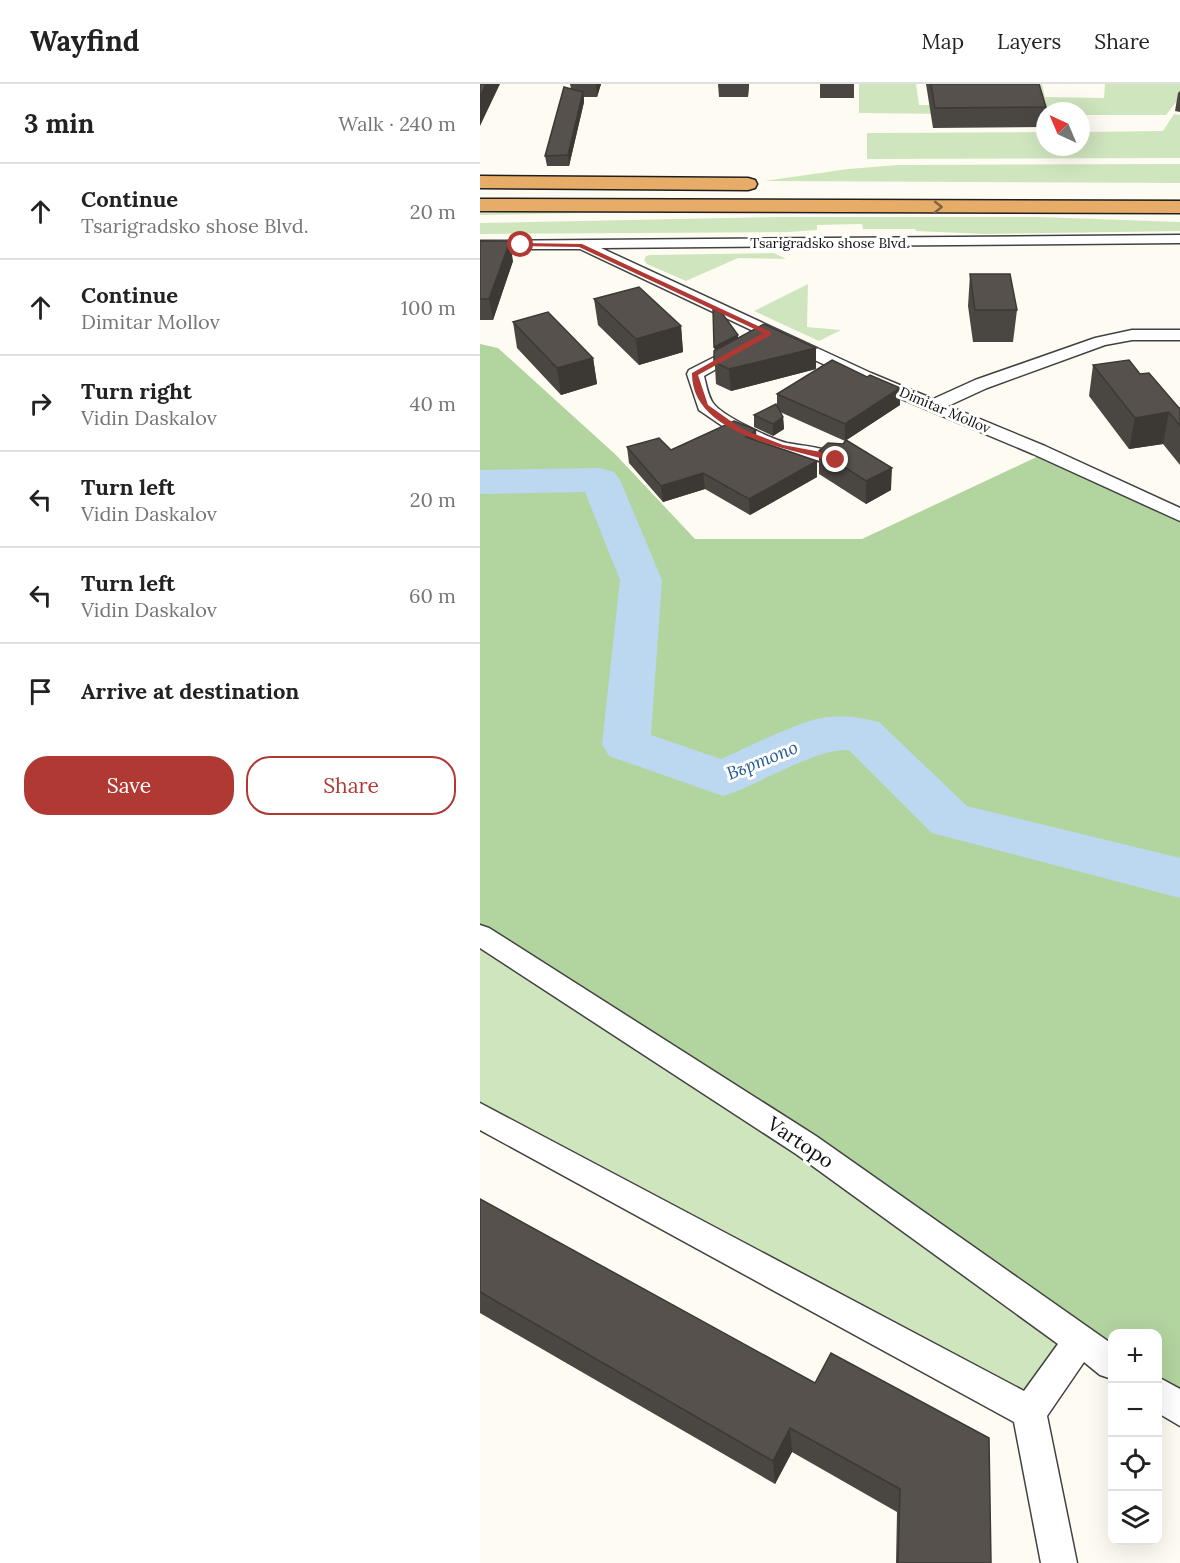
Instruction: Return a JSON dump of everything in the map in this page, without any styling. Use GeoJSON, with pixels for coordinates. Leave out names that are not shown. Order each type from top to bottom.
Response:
{"type":"FeatureCollection","features":[{"type":"Feature","properties":{"kind":"highway"},"geometry":{"type":"LineString","coordinates":[[480,182],[771,185]]}},
{"type":"Feature","properties":{"kind":"highway"},"geometry":{"type":"LineString","coordinates":[[817,187],[875,192]]}},
{"type":"Feature","properties":{"kind":"highway"},"geometry":{"type":"LineString","coordinates":[[480,192],[1180,192]]}},
{"type":"Feature","properties":{"kind":"highway"},"geometry":{"type":"LineString","coordinates":[[480,206],[1180,207]]}},
{"type":"Feature","properties":{"kind":"highway"},"geometry":{"type":"LineString","coordinates":[[1033,206],[1180,217]]}},
{"type":"Feature","properties":{"kind":"highway"},"geometry":{"type":"LineString","coordinates":[[480,219],[723,215],[858,207]]}},
{"type":"Feature","properties":{"kind":"street","name":"Tsarigradsko shose Blvd."},"geometry":{"type":"LineString","coordinates":[[480,245],[1180,239]]}},
{"type":"Feature","properties":{"kind":"street","name":"Dimitar Mollov"},"geometry":{"type":"LineString","coordinates":[[580,245],[768,333],[1180,514]]}},
{"type":"Feature","properties":{"kind":"street"},"geometry":{"type":"LineString","coordinates":[[768,333],[695,374],[705,406],[740,430],[781,447],[819,454],[836,460]]}},
{"type":"Feature","properties":{"kind":"street"},"geometry":{"type":"LineString","coordinates":[[935,405],[981,384],[1101,341],[1132,335],[1180,334]]}},
{"type":"Feature","properties":{"kind":"street","name":"Vartopo"},"geometry":{"type":"LineString","coordinates":[[480,935],[806,1144],[1108,1360]]}},
{"type":"Feature","properties":{"kind":"street"},"geometry":{"type":"LineString","coordinates":[[480,1116],[1029,1412]]}},
{"type":"Feature","properties":{"kind":"street"},"geometry":{"type":"LineString","coordinates":[[1059,1563],[1029,1412],[1080,1340]]}},
{"type":"Feature","properties":{"kind":"street"},"geometry":{"type":"LineString","coordinates":[[1162,1397],[1180,1409]]}},
{"type":"Feature","properties":{"kind":"green space"},"geometry":{"type":"Polygon","coordinates":[[[859,84],[916,84],[919,105],[967,105],[966,84],[1042,84],[1045,97],[1104,98],[1105,84],[1180,84],[1180,97],[1166,115],[1090,115],[1090,102],[1036,102],[1036,115],[859,113],[859,84]]]}},
{"type":"Feature","properties":{"kind":"green space"},"geometry":{"type":"Polygon","coordinates":[[[1174,114],[1180,115],[1180,158],[867,159],[867,133],[1036,132],[1036,156],[1090,156],[1090,132],[1163,131],[1174,114]]]}},
{"type":"Feature","properties":{"kind":"green space"},"geometry":{"type":"Polygon","coordinates":[[[1180,164],[1180,183],[764,181],[848,169],[898,165],[1180,164]]]}},
{"type":"Feature","properties":{"kind":"green space"},"geometry":{"type":"Polygon","coordinates":[[[1180,199],[1180,201],[776,200],[1180,199]]]}},
{"type":"Feature","properties":{"kind":"green space"},"geometry":{"type":"Polygon","coordinates":[[[639,212],[480,215],[480,213],[639,212]]]}},
{"type":"Feature","properties":{"kind":"green space"},"geometry":{"type":"Polygon","coordinates":[[[780,217],[1040,217],[1180,222],[1180,231],[986,234],[916,231],[915,229],[863,229],[862,224],[817,225],[817,230],[788,232],[480,234],[480,223],[780,217]]]}},
{"type":"Feature","properties":{"kind":"green space"},"geometry":{"type":"Polygon","coordinates":[[[774,253],[786,259],[738,258],[686,281],[647,264],[644,260],[650,255],[774,253]]]}},
{"type":"Feature","properties":{"kind":"green space"},"geometry":{"type":"Polygon","coordinates":[[[808,284],[807,327],[841,330],[819,341],[754,311],[808,284]]]}},
{"type":"Feature","properties":{"kind":"green space"},"geometry":{"type":"Polygon","coordinates":[[[480,344],[498,348],[616,455],[695,539],[862,539],[1045,453],[1180,515],[1180,1409],[1162,1397],[1162,1329],[1108,1329],[1108,1360],[480,935],[480,344]]]}},
{"type":"Feature","properties":{"kind":"green space"},"geometry":{"type":"Polygon","coordinates":[[[480,935],[1080,1340],[1029,1412],[480,1116],[480,935]]]}},
{"type":"Feature","properties":{"kind":"building"},"geometry":{"type":"Polygon","coordinates":[[[480,84],[486,84],[480,97],[480,84]]]}},
{"type":"Feature","properties":{"kind":"building"},"geometry":{"type":"Polygon","coordinates":[[[931,84],[1039,84],[1044,102],[1036,102],[1036,107],[935,108],[931,84]]]}},
{"type":"Feature","properties":{"kind":"building"},"geometry":{"type":"Polygon","coordinates":[[[564,87],[583,92],[568,155],[545,156],[564,87]]]}},
{"type":"Feature","properties":{"kind":"building"},"geometry":{"type":"Polygon","coordinates":[[[480,241],[510,241],[489,299],[480,299],[480,241]]]}},
{"type":"Feature","properties":{"kind":"building"},"geometry":{"type":"Polygon","coordinates":[[[970,274],[1010,274],[1017,310],[975,310],[970,274]]]}},
{"type":"Feature","properties":{"kind":"building"},"geometry":{"type":"Polygon","coordinates":[[[639,287],[681,326],[636,339],[594,299],[639,287]]]}},
{"type":"Feature","properties":{"kind":"building"},"geometry":{"type":"Polygon","coordinates":[[[713,309],[722,313],[738,335],[714,347],[713,309]]]}},
{"type":"Feature","properties":{"kind":"building"},"geometry":{"type":"Polygon","coordinates":[[[548,312],[593,358],[557,368],[513,322],[548,312]]]}},
{"type":"Feature","properties":{"kind":"building"},"geometry":{"type":"Polygon","coordinates":[[[764,324],[816,348],[729,369],[714,362],[714,351],[764,324]]]}},
{"type":"Feature","properties":{"kind":"building"},"geometry":{"type":"Polygon","coordinates":[[[832,360],[867,377],[870,375],[900,388],[845,424],[777,394],[832,360]]]}},
{"type":"Feature","properties":{"kind":"building"},"geometry":{"type":"Polygon","coordinates":[[[1129,360],[1140,374],[1149,373],[1180,408],[1180,426],[1169,412],[1135,418],[1093,365],[1129,360]]]}},
{"type":"Feature","properties":{"kind":"building"},"geometry":{"type":"Polygon","coordinates":[[[776,404],[783,417],[773,424],[754,415],[776,404]]]}},
{"type":"Feature","properties":{"kind":"building"},"geometry":{"type":"Polygon","coordinates":[[[734,421],[756,430],[746,437],[817,461],[749,499],[703,473],[661,486],[627,447],[659,438],[671,450],[734,421]]]}},
{"type":"Feature","properties":{"kind":"building"},"geometry":{"type":"Polygon","coordinates":[[[846,440],[892,468],[866,481],[819,451],[828,443],[843,444],[846,440]]]}},
{"type":"Feature","properties":{"kind":"building"},"geometry":{"type":"Polygon","coordinates":[[[480,1199],[815,1383],[831,1353],[989,1438],[991,1563],[898,1563],[900,1489],[790,1428],[773,1461],[480,1292],[480,1199]]]}},
{"type":"Feature","properties":{"kind":"waterway","name":"Въртопо"},"geometry":{"type":"LineString","coordinates":[[480,482],[600,480],[641,580],[626,744],[723,778],[827,733],[862,734],[950,820],[1180,878]]}},
{"type":"Feature","properties":{"kind":"route"},"geometry":{"type":"LineString","coordinates":[[521,245],[580,245],[768,333],[695,374],[705,406],[740,430],[781,447],[819,454],[836,460]]}}]}
